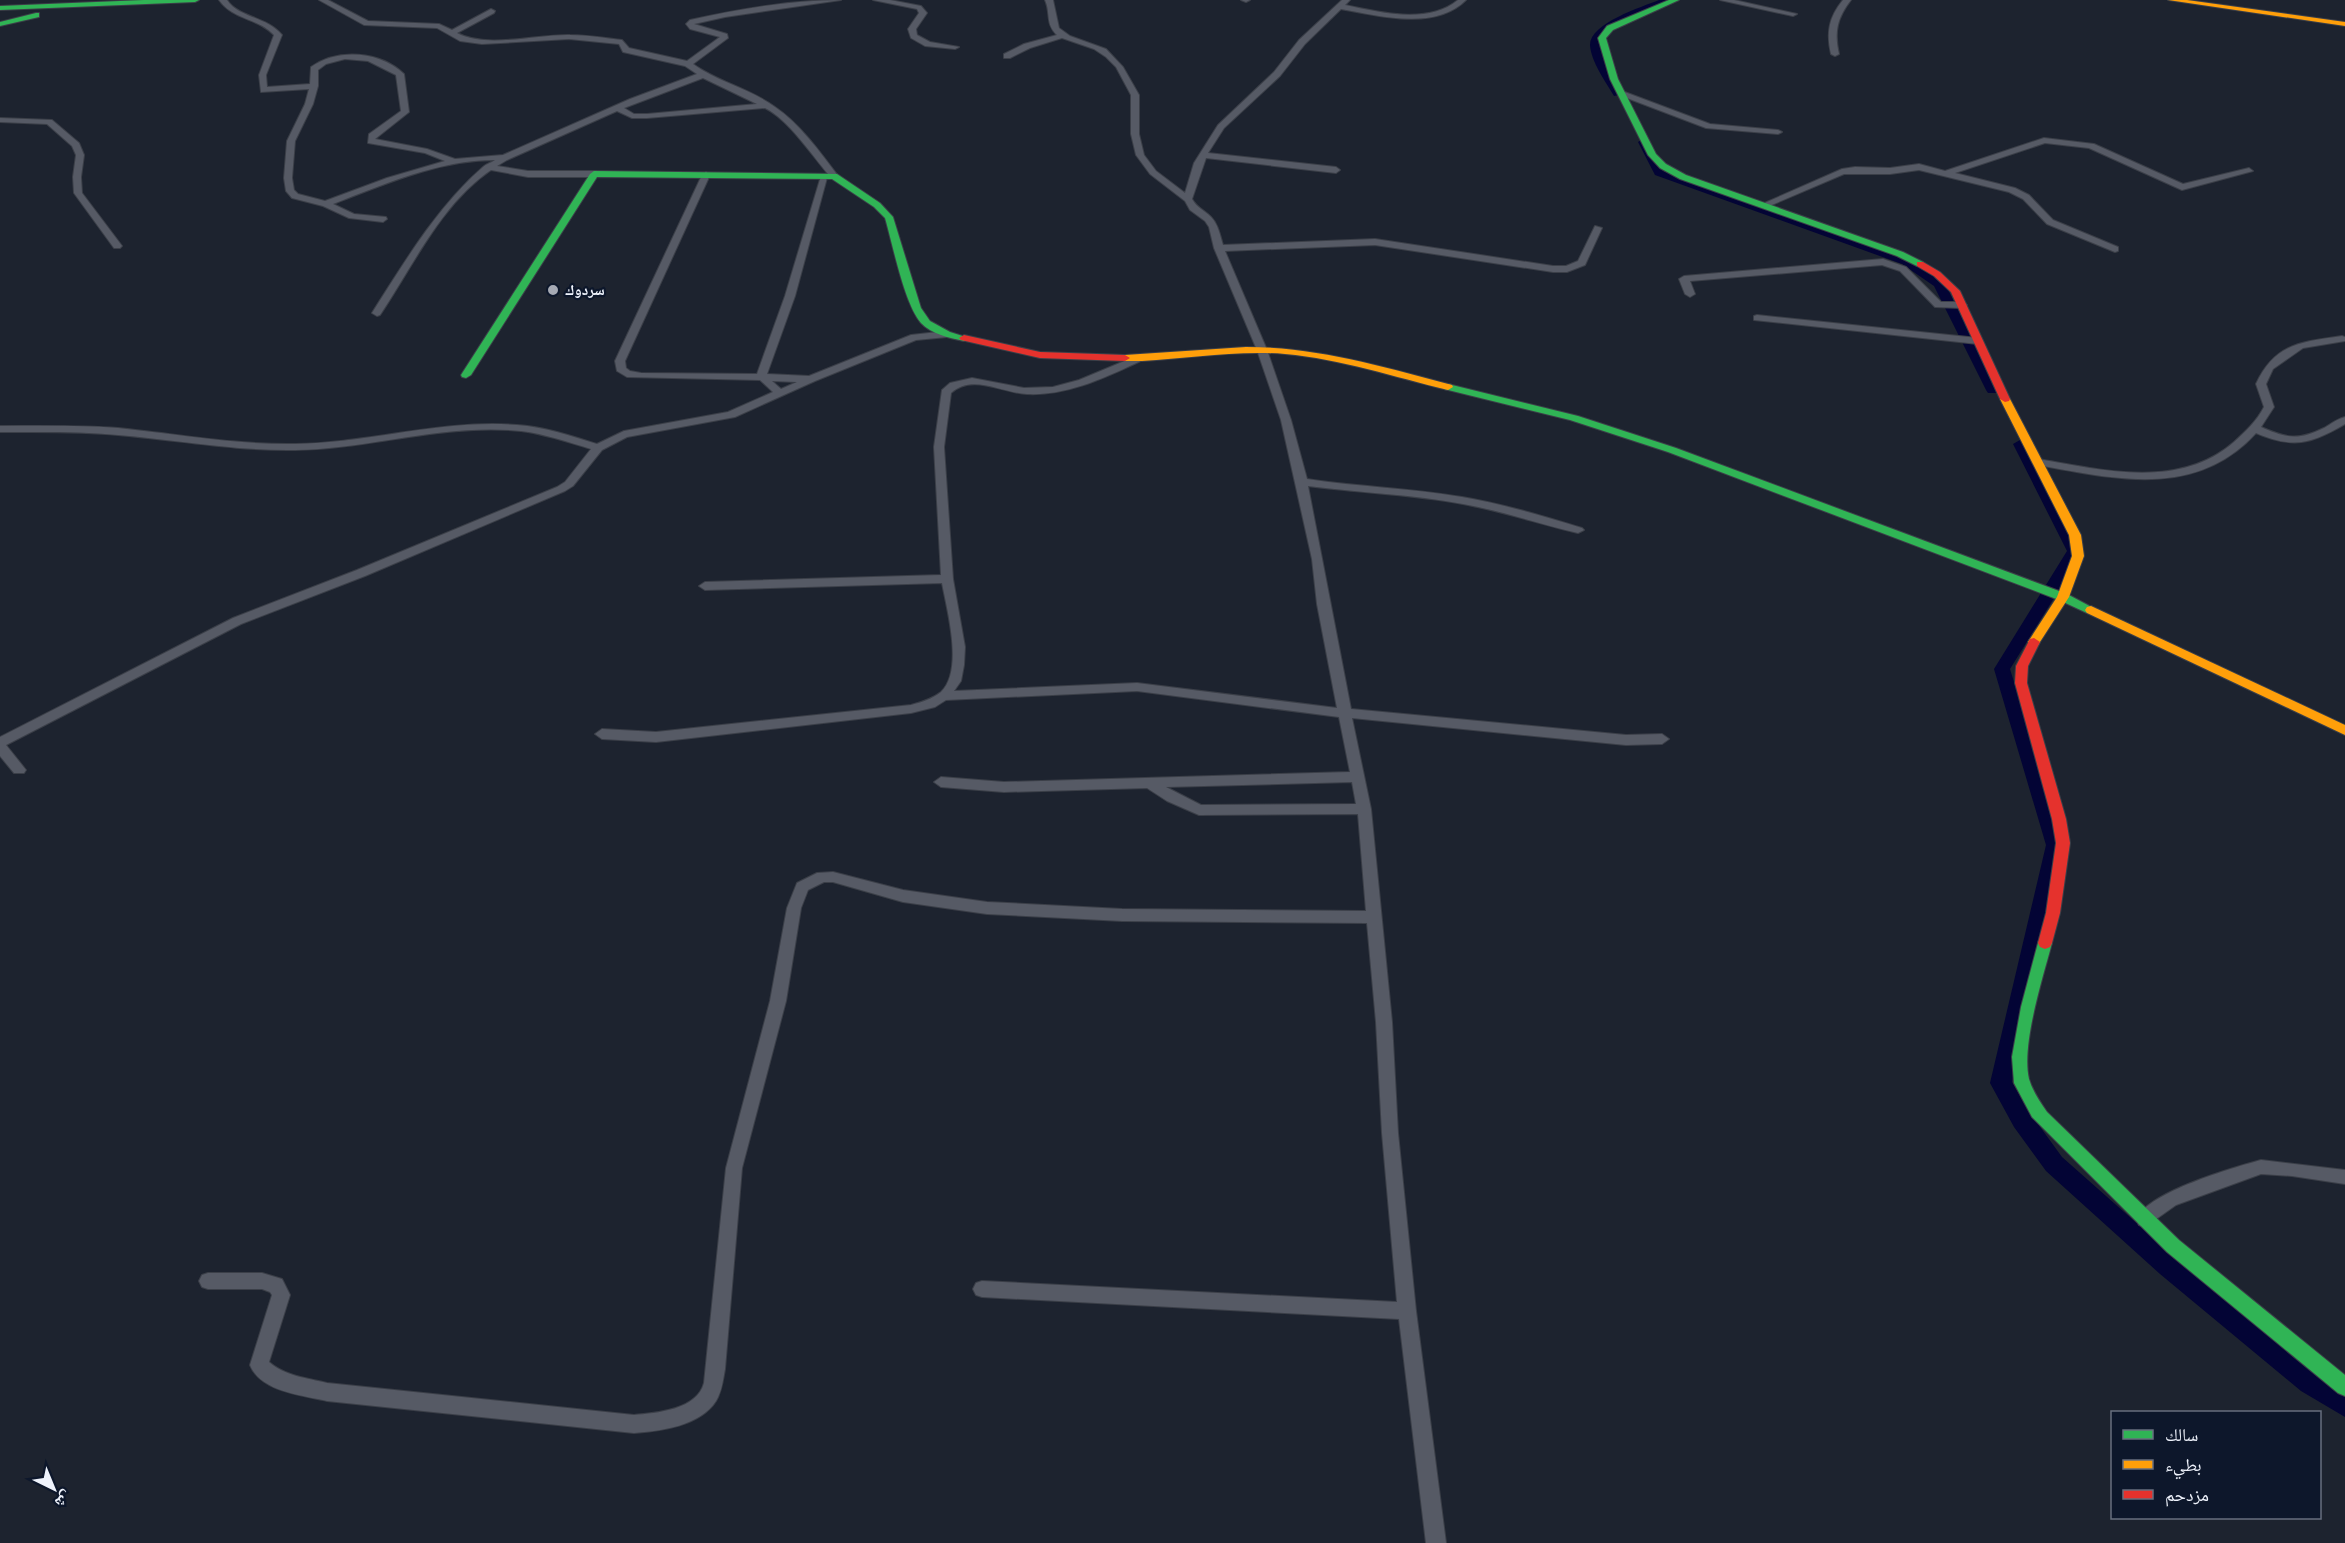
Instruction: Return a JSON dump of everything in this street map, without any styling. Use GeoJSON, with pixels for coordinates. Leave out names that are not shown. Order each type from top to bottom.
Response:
{"type":"FeatureCollection","features":[{"type":"Feature","properties":{"kind":"street"},"geometry":{"type":"LineString","coordinates":[[0,8],[195,0]]}},
{"type":"Feature","properties":{"kind":"street"},"geometry":{"type":"LineString","coordinates":[[223,0],[225,5],[237,13],[268,23],[278,35],[277,46],[264,67],[261,84],[264,90],[314,86]]}},
{"type":"Feature","properties":{"kind":"street"},"geometry":{"type":"LineString","coordinates":[[323,0],[367,23],[439,26],[463,39],[482,42],[569,37],[622,42],[626,50],[688,64],[703,75],[767,105],[793,127],[830,176],[880,206],[889,217],[916,308],[926,323],[947,334]]}},
{"type":"Feature","properties":{"kind":"street"},"geometry":{"type":"LineString","coordinates":[[688,64],[725,37],[720,33],[692,26],[690,23],[725,15],[837,0]]}},
{"type":"Feature","properties":{"kind":"street"},"geometry":{"type":"LineString","coordinates":[[877,0],[919,7],[923,12],[912,29],[914,36],[928,44],[955,47]]}},
{"type":"Feature","properties":{"kind":"street"},"geometry":{"type":"LineString","coordinates":[[1049,0],[1052,4],[1052,25],[1064,35],[1097,48],[1112,58],[1135,92],[1137,100],[1134,134],[1140,156],[1157,175],[1188,199],[1193,208],[1208,219],[1213,227],[1219,248],[1262,350],[1286,420],[1302,482],[1356,777],[1364,809],[1407,1311],[1436,1543]]}},
{"type":"Feature","properties":{"kind":"street"},"geometry":{"type":"LineString","coordinates":[[1188,199],[1198,162],[1221,127],[1276,74],[1302,42],[1343,3],[1420,16],[1449,11],[1457,7],[1461,0]]}},
{"type":"Feature","properties":{"kind":"street"},"geometry":{"type":"LineString","coordinates":[[1675,0],[1610,28],[1604,33],[1604,51],[1652,155],[1662,166],[1683,177],[1918,262],[1948,282],[1962,305],[1991,373],[2075,535],[2078,556],[2063,597],[2029,650],[2022,666],[2021,683],[2055,800],[2063,843],[2053,913],[2039,964],[2022,1046],[2020,1073],[2029,1099],[2041,1117],[2063,1141],[2173,1246],[2345,1387]]}},
{"type":"Feature","properties":{"kind":"street"},"geometry":{"type":"LineString","coordinates":[[1724,0],[1792,14]]}},
{"type":"Feature","properties":{"kind":"street"},"geometry":{"type":"LineString","coordinates":[[1835,54],[1831,25],[1847,0]]}},
{"type":"Feature","properties":{"kind":"street"},"geometry":{"type":"LineString","coordinates":[[2172,0],[2345,24]]}},
{"type":"Feature","properties":{"kind":"street"},"geometry":{"type":"LineString","coordinates":[[0,24],[71,6]]}},
{"type":"Feature","properties":{"kind":"street"},"geometry":{"type":"LineString","coordinates":[[452,33],[491,11]]}},
{"type":"Feature","properties":{"kind":"street"},"geometry":{"type":"LineString","coordinates":[[1007,56],[1027,46],[1064,35]]}},
{"type":"Feature","properties":{"kind":"street"},"geometry":{"type":"LineString","coordinates":[[383,219],[352,216],[326,204],[295,196],[290,191],[288,178],[291,141],[306,112],[314,86],[316,66],[336,58],[364,57],[393,68],[400,74],[405,112],[372,136],[371,141],[426,151],[456,162]]}},
{"type":"Feature","properties":{"kind":"street"},"geometry":{"type":"LineString","coordinates":[[377,313],[453,199],[487,167],[617,108],[703,75]]}},
{"type":"Feature","properties":{"kind":"street"},"geometry":{"type":"LineString","coordinates":[[1622,93],[1709,126],[1778,132]]}},
{"type":"Feature","properties":{"kind":"street"},"geometry":{"type":"LineString","coordinates":[[617,108],[632,116],[647,116],[767,105]]}},
{"type":"Feature","properties":{"kind":"street"},"geometry":{"type":"LineString","coordinates":[[0,120],[49,122],[76,145],[80,155],[76,177],[78,193],[117,246]]}},
{"type":"Feature","properties":{"kind":"street"},"geometry":{"type":"LineString","coordinates":[[1947,173],[2044,140],[2091,146],[2182,187],[2249,171]]}},
{"type":"Feature","properties":{"kind":"street"},"geometry":{"type":"LineString","coordinates":[[1203,155],[1336,170]]}},
{"type":"Feature","properties":{"kind":"street"},"geometry":{"type":"LineString","coordinates":[[326,204],[394,178],[456,162],[490,156],[504,158]]}},
{"type":"Feature","properties":{"kind":"street"},"geometry":{"type":"LineString","coordinates":[[487,167],[528,174],[830,176]]}},
{"type":"Feature","properties":{"kind":"street"},"geometry":{"type":"LineString","coordinates":[[1764,205],[1842,172],[1890,171],[1912,167],[1947,173],[2012,190],[2026,197],[2050,222],[2115,249]]}},
{"type":"Feature","properties":{"kind":"street"},"geometry":{"type":"LineString","coordinates":[[466,375],[594,174]]}},
{"type":"Feature","properties":{"kind":"street"},"geometry":{"type":"LineString","coordinates":[[706,175],[620,361],[621,369],[627,374],[641,376],[761,376],[811,379]]}},
{"type":"Feature","properties":{"kind":"street"},"geometry":{"type":"LineString","coordinates":[[761,376],[830,176]]}},
{"type":"Feature","properties":{"kind":"street"},"geometry":{"type":"LineString","coordinates":[[1219,248],[1374,242],[1567,269],[1582,262],[1598,228]]}},
{"type":"Feature","properties":{"kind":"street"},"geometry":{"type":"LineString","coordinates":[[1690,294],[1684,279],[1882,262],[1903,269],[1938,305],[1962,305]]}},
{"type":"Feature","properties":{"kind":"street"},"geometry":{"type":"LineString","coordinates":[[1757,318],[1978,341]]}},
{"type":"Feature","properties":{"kind":"street"},"geometry":{"type":"LineString","coordinates":[[19,770],[0,745],[151,663],[237,621],[360,573],[561,489],[569,484],[598,448],[624,434],[731,415],[914,337],[930,334],[947,334],[1040,355],[1081,358],[1139,358],[1262,350],[1292,352],[1349,362],[1596,425],[1672,450],[2063,597],[2345,730]]}},
{"type":"Feature","properties":{"kind":"street"},"geometry":{"type":"LineString","coordinates":[[2038,462],[2142,478],[2194,471],[2220,459],[2238,446],[2264,417],[2269,406],[2261,384],[2268,367],[2300,345],[2342,339]]}},
{"type":"Feature","properties":{"kind":"street"},"geometry":{"type":"LineString","coordinates":[[602,734],[656,737],[911,709],[934,703],[945,696],[955,683],[960,646],[947,579],[939,447],[946,392],[951,386],[968,380],[1012,390],[1042,392],[1060,388],[1139,358]]}},
{"type":"Feature","properties":{"kind":"street"},"geometry":{"type":"LineString","coordinates":[[761,376],[780,393]]}},
{"type":"Feature","properties":{"kind":"street"},"geometry":{"type":"LineString","coordinates":[[2254,428],[2290,442],[2304,442],[2345,420]]}},
{"type":"Feature","properties":{"kind":"street"},"geometry":{"type":"LineString","coordinates":[[0,429],[79,429],[255,446],[296,447],[368,441],[423,432],[516,428],[537,430],[598,448]]}},
{"type":"Feature","properties":{"kind":"street"},"geometry":{"type":"LineString","coordinates":[[1302,482],[1462,500],[1511,510],[1578,530]]}},
{"type":"Feature","properties":{"kind":"street"},"geometry":{"type":"LineString","coordinates":[[705,586],[947,579]]}},
{"type":"Feature","properties":{"kind":"street"},"geometry":{"type":"LineString","coordinates":[[945,696],[1137,687],[1344,713],[1626,740],[1662,739]]}},
{"type":"Feature","properties":{"kind":"street"},"geometry":{"type":"LineString","coordinates":[[941,782],[1004,786],[1356,777]]}},
{"type":"Feature","properties":{"kind":"street"},"geometry":{"type":"LineString","coordinates":[[1151,784],[1172,798],[1199,810],[1364,809]]}},
{"type":"Feature","properties":{"kind":"street"},"geometry":{"type":"LineString","coordinates":[[208,1281],[262,1281],[276,1285],[281,1295],[259,1365],[265,1373],[280,1379],[327,1392],[634,1425],[669,1421],[690,1410],[709,1396],[716,1369],[734,1168],[778,1001],[794,908],[802,887],[822,877],[833,877],[903,896],[987,908],[1122,915],[1373,917]]}},
{"type":"Feature","properties":{"kind":"street"},"geometry":{"type":"LineString","coordinates":[[2145,1219],[2170,1200],[2261,1167],[2345,1176]]}},
{"type":"Feature","properties":{"kind":"street"},"geometry":{"type":"LineString","coordinates":[[982,1288],[1407,1311]]}},
{"type":"Feature","properties":{"kind":"waterway"},"geometry":{"type":"LineString","coordinates":[[1618,94],[1597,54],[1595,42],[1598,36],[1614,23],[1667,0]]}},
{"type":"Feature","properties":{"kind":"waterway"},"geometry":{"type":"LineString","coordinates":[[1643,142],[1659,173],[1906,261],[1939,284],[1993,390]]}},
{"type":"Feature","properties":{"kind":"waterway"},"geometry":{"type":"LineString","coordinates":[[2020,444],[2075,551],[2002,669],[2055,845],[2001,1083],[2022,1120],[2054,1164],[2168,1266],[2310,1382],[2345,1405]]}},
{"type":"Feature","properties":{"kind":"traffic: fast"},"geometry":{"type":"LineString","coordinates":[[0,8],[195,0]]}},
{"type":"Feature","properties":{"kind":"traffic: fast"},"geometry":{"type":"LineString","coordinates":[[1675,0],[1610,28],[1602,38],[1614,79],[1652,155],[1663,166],[1683,177],[1900,254],[1920,264]]}},
{"type":"Feature","properties":{"kind":"traffic: fast"},"geometry":{"type":"LineString","coordinates":[[0,24],[36,15]]}},
{"type":"Feature","properties":{"kind":"traffic: fast"},"geometry":{"type":"LineString","coordinates":[[466,375],[594,174],[834,176],[877,205],[889,217],[916,308],[926,323],[947,334],[964,338]]}},
{"type":"Feature","properties":{"kind":"traffic: fast"},"geometry":{"type":"LineString","coordinates":[[1448,387],[1574,418],[1672,450],[2063,597],[2091,610]]}},
{"type":"Feature","properties":{"kind":"traffic: fast"},"geometry":{"type":"LineString","coordinates":[[2045,943],[2028,1007],[2020,1057],[2022,1083],[2041,1117],[2173,1246],[2345,1387]]}},
{"type":"Feature","properties":{"kind":"traffic: slow"},"geometry":{"type":"LineString","coordinates":[[2172,0],[2345,24]]}},
{"type":"Feature","properties":{"kind":"traffic: slow"},"geometry":{"type":"LineString","coordinates":[[1125,358],[1246,350],[1286,351],[1356,363],[1448,387]]}},
{"type":"Feature","properties":{"kind":"traffic: slow"},"geometry":{"type":"LineString","coordinates":[[2005,399],[2075,535],[2078,556],[2063,597],[2034,642]]}},
{"type":"Feature","properties":{"kind":"traffic: slow"},"geometry":{"type":"LineString","coordinates":[[2091,610],[2345,730]]}},
{"type":"Feature","properties":{"kind":"traffic: jam"},"geometry":{"type":"LineString","coordinates":[[1920,264],[1937,274],[1955,291],[2005,399]]}},
{"type":"Feature","properties":{"kind":"traffic: jam"},"geometry":{"type":"LineString","coordinates":[[964,338],[1040,355],[1125,358]]}},
{"type":"Feature","properties":{"kind":"traffic: jam"},"geometry":{"type":"LineString","coordinates":[[2034,642],[2022,666],[2021,683],[2059,819],[2063,843],[2053,913],[2045,943]]}},
{"type":"Feature","properties":{"kind":"place","name":"سردوك"},"geometry":{"type":"Point","coordinates":[553,290]}}]}
